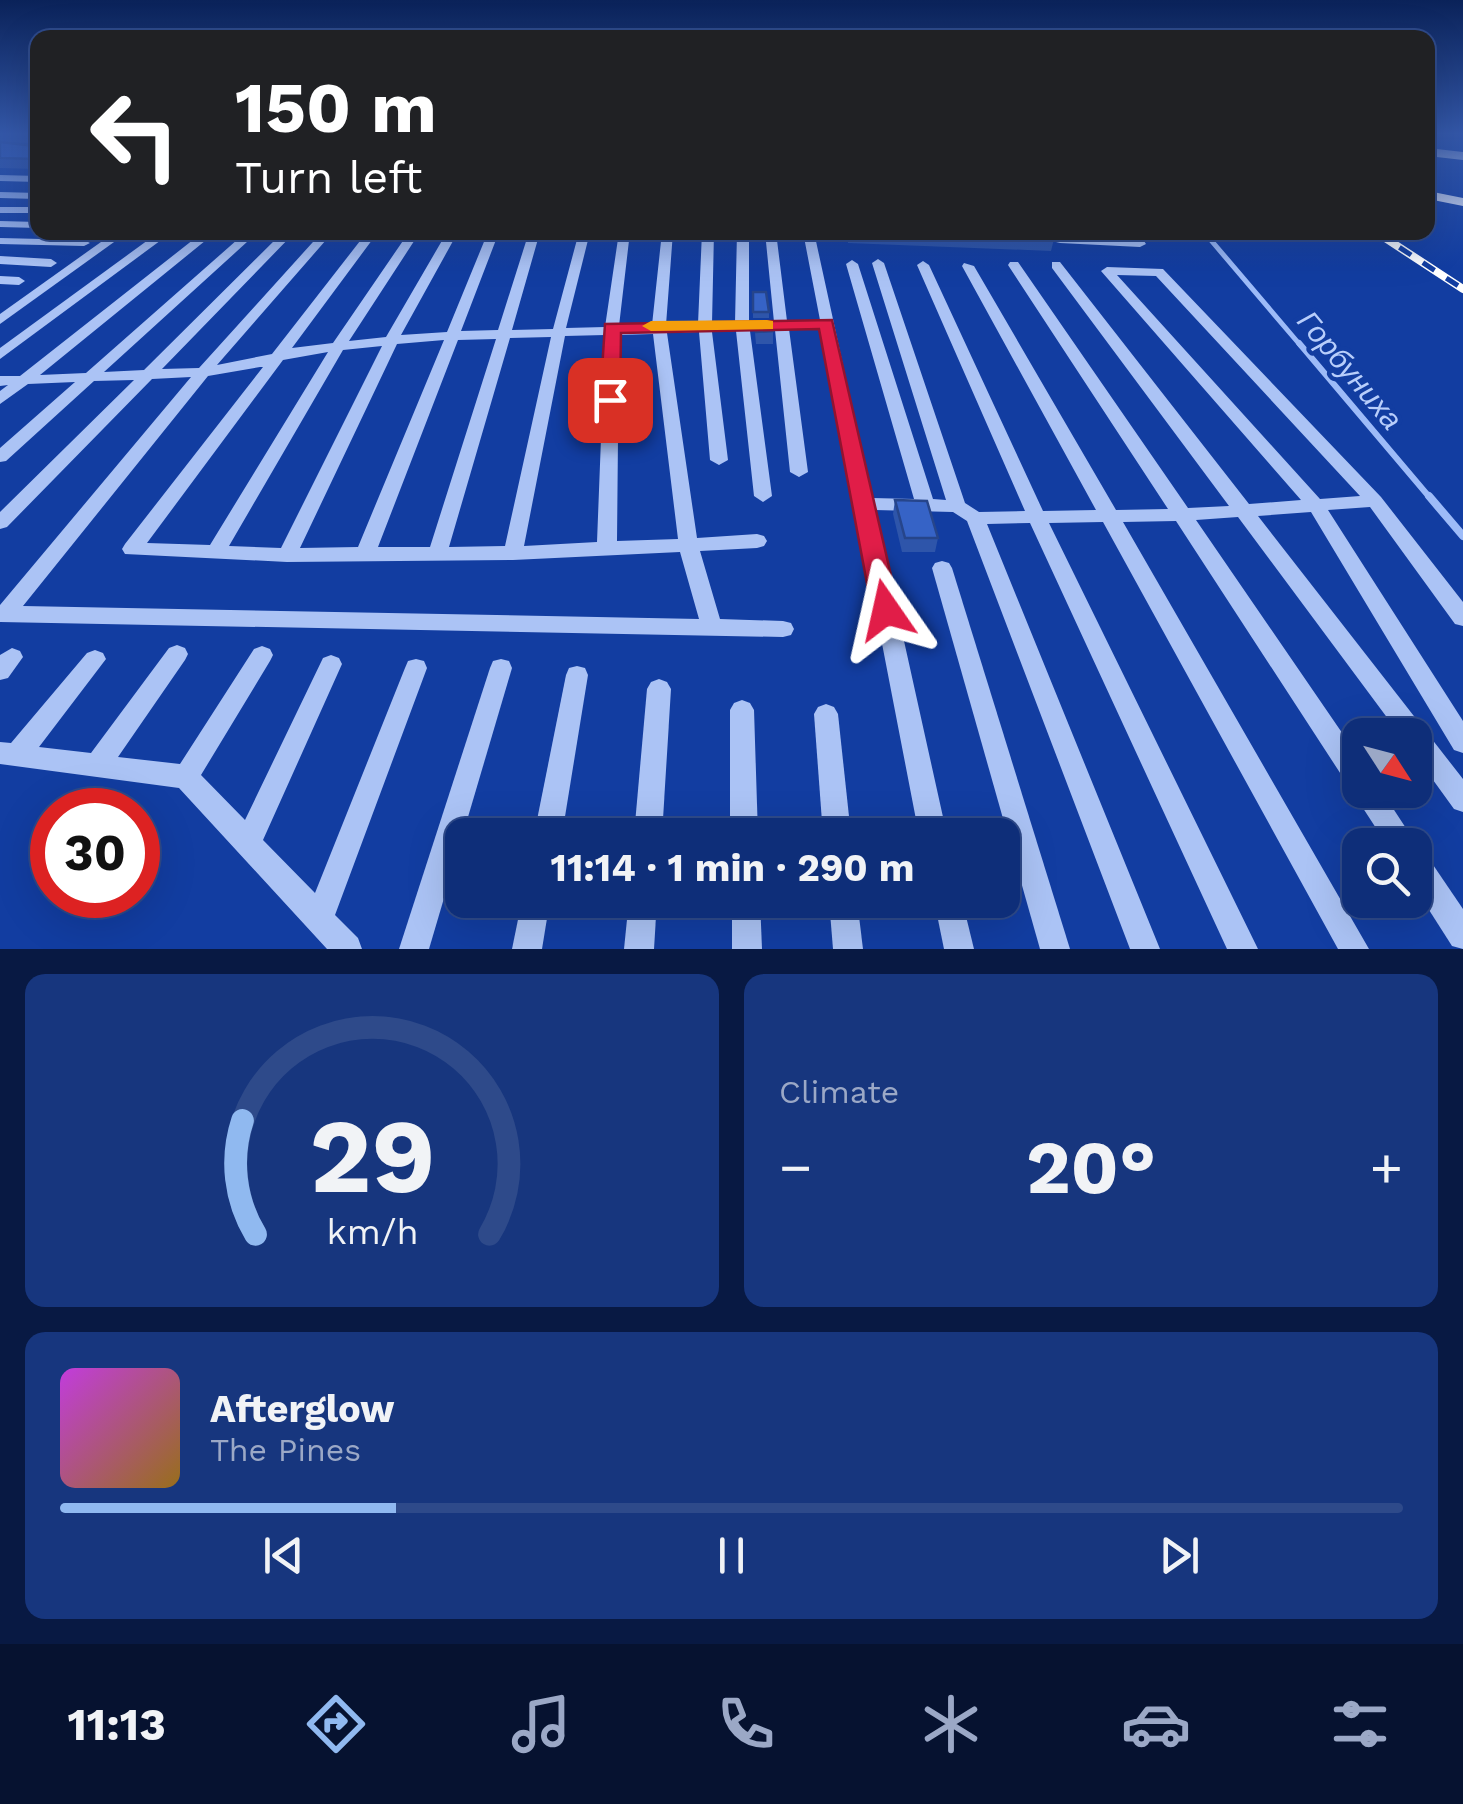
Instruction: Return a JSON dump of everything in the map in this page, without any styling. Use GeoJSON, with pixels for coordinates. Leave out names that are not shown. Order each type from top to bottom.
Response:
{"type":"FeatureCollection","features":[{"type":"Feature","properties":{"kind":"street"},"geometry":{"type":"LineString","coordinates":[[0,195],[30,196]]}},
{"type":"Feature","properties":{"kind":"street"},"geometry":{"type":"LineString","coordinates":[[0,210],[30,210]]}},
{"type":"Feature","properties":{"kind":"street"},"geometry":{"type":"LineString","coordinates":[[0,224],[30,225]]}},
{"type":"Feature","properties":{"kind":"street"},"geometry":{"type":"LineString","coordinates":[[0,240],[84,243]]}},
{"type":"Feature","properties":{"kind":"street"},"geometry":{"type":"LineString","coordinates":[[0,320],[112,240]]}},
{"type":"Feature","properties":{"kind":"street"},"geometry":{"type":"LineString","coordinates":[[0,355],[156,240]]}},
{"type":"Feature","properties":{"kind":"street"},"geometry":{"type":"LineString","coordinates":[[0,399],[201,240]]}},
{"type":"Feature","properties":{"kind":"street"},"geometry":{"type":"LineString","coordinates":[[0,457],[244,240]]}},
{"type":"Feature","properties":{"kind":"street"},"geometry":{"type":"LineString","coordinates":[[0,524],[282,240]]}},
{"type":"Feature","properties":{"kind":"street"},"geometry":{"type":"LineString","coordinates":[[2,614],[203,372],[321,240]]}},
{"type":"Feature","properties":{"kind":"street"},"geometry":{"type":"LineString","coordinates":[[367,240],[132,549],[286,555],[513,553],[607,545],[757,541]]}},
{"type":"Feature","properties":{"kind":"street"},"geometry":{"type":"LineString","coordinates":[[214,553],[339,345],[410,240]]}},
{"type":"Feature","properties":{"kind":"street"},"geometry":{"type":"LineString","coordinates":[[286,555],[392,339],[448,240]]}},
{"type":"Feature","properties":{"kind":"street"},"geometry":{"type":"LineString","coordinates":[[366,553],[491,240]]}},
{"type":"Feature","properties":{"kind":"street"},"geometry":{"type":"LineString","coordinates":[[438,552],[533,240]]}},
{"type":"Feature","properties":{"kind":"street"},"geometry":{"type":"LineString","coordinates":[[513,553],[558,330],[583,240]]}},
{"type":"Feature","properties":{"kind":"street"},"geometry":{"type":"LineString","coordinates":[[607,545],[612,328],[623,240]]}},
{"type":"Feature","properties":{"kind":"street"},"geometry":{"type":"LineString","coordinates":[[667,240],[660,326],[688,545],[712,627]]}},
{"type":"Feature","properties":{"kind":"street"},"geometry":{"type":"LineString","coordinates":[[708,240],[705,326],[719,460]]}},
{"type":"Feature","properties":{"kind":"street"},"geometry":{"type":"LineString","coordinates":[[743,240],[742,325],[762,496]]}},
{"type":"Feature","properties":{"kind":"street"},"geometry":{"type":"LineString","coordinates":[[771,240],[778,325],[799,472]]}},
{"type":"Feature","properties":{"kind":"street"},"geometry":{"type":"LineString","coordinates":[[810,240],[930,818]]}},
{"type":"Feature","properties":{"kind":"street"},"geometry":{"type":"LineString","coordinates":[[1099,240],[1140,244],[1137,240]]}},
{"type":"Feature","properties":{"kind":"street"},"geometry":{"type":"LineString","coordinates":[[0,260],[51,262]]}},
{"type":"Feature","properties":{"kind":"street"},"geometry":{"type":"LineString","coordinates":[[878,263],[966,512],[1145,949]]}},
{"type":"Feature","properties":{"kind":"street"},"geometry":{"type":"LineString","coordinates":[[852,264],[925,504]]}},
{"type":"Feature","properties":{"kind":"street"},"geometry":{"type":"LineString","coordinates":[[923,264],[1037,518],[1244,949]]}},
{"type":"Feature","properties":{"kind":"street"},"geometry":{"type":"LineString","coordinates":[[1056,265],[1401,718]]}},
{"type":"Feature","properties":{"kind":"street"},"geometry":{"type":"LineString","coordinates":[[968,266],[1106,518],[1354,949]]}},
{"type":"Feature","properties":{"kind":"street"},"geometry":{"type":"LineString","coordinates":[[1014,266],[1342,753]]}},
{"type":"Feature","properties":{"kind":"street"},"geometry":{"type":"LineString","coordinates":[[1463,618],[1375,501],[1159,272],[1107,271],[1317,507],[1463,742]]}},
{"type":"Feature","properties":{"kind":"street"},"geometry":{"type":"LineString","coordinates":[[0,280],[19,281]]}},
{"type":"Feature","properties":{"kind":"street"},"geometry":{"type":"LineString","coordinates":[[0,381],[203,372],[339,345],[392,339],[660,326],[826,324]]}},
{"type":"Feature","properties":{"kind":"street"},"geometry":{"type":"LineString","coordinates":[[865,504],[925,504],[1037,518],[1106,518],[1375,501]]}},
{"type":"Feature","properties":{"kind":"street"},"geometry":{"type":"LineString","coordinates":[[942,568],[1055,949]]}},
{"type":"Feature","properties":{"kind":"street"},"geometry":{"type":"LineString","coordinates":[[2,614],[782,629]]}},
{"type":"Feature","properties":{"kind":"street"},"geometry":{"type":"LineString","coordinates":[[98,766],[176,654]]}},
{"type":"Feature","properties":{"kind":"street"},"geometry":{"type":"LineString","coordinates":[[186,777],[262,656]]}},
{"type":"Feature","properties":{"kind":"street"},"geometry":{"type":"LineString","coordinates":[[8,754],[94,658]]}},
{"type":"Feature","properties":{"kind":"street"},"geometry":{"type":"LineString","coordinates":[[248,843],[331,664]]}},
{"type":"Feature","properties":{"kind":"street"},"geometry":{"type":"LineString","coordinates":[[320,919],[416,668]]}},
{"type":"Feature","properties":{"kind":"street"},"geometry":{"type":"LineString","coordinates":[[414,949],[501,668]]}},
{"type":"Feature","properties":{"kind":"street"},"geometry":{"type":"LineString","coordinates":[[551,818],[577,675]]}},
{"type":"Feature","properties":{"kind":"street"},"geometry":{"type":"LineString","coordinates":[[649,818],[659,689]]}},
{"type":"Feature","properties":{"kind":"street"},"geometry":{"type":"LineString","coordinates":[[742,710],[744,818]]}},
{"type":"Feature","properties":{"kind":"street"},"geometry":{"type":"LineString","coordinates":[[826,714],[835,818]]}},
{"type":"Feature","properties":{"kind":"street"},"geometry":{"type":"LineString","coordinates":[[8,754],[186,777],[347,949]]}},
{"type":"Feature","properties":{"kind":"street"},"geometry":{"type":"LineString","coordinates":[[1432,760],[1463,800]]}},
{"type":"Feature","properties":{"kind":"street"},"geometry":{"type":"LineString","coordinates":[[1432,888],[1463,935]]}},
{"type":"Feature","properties":{"kind":"street"},"geometry":{"type":"LineString","coordinates":[[527,949],[533,918]]}},
{"type":"Feature","properties":{"kind":"street"},"geometry":{"type":"LineString","coordinates":[[639,949],[642,918]]}},
{"type":"Feature","properties":{"kind":"street"},"geometry":{"type":"LineString","coordinates":[[746,918],[747,949]]}},
{"type":"Feature","properties":{"kind":"street"},"geometry":{"type":"LineString","coordinates":[[845,918],[848,949]]}},
{"type":"Feature","properties":{"kind":"street"},"geometry":{"type":"LineString","coordinates":[[952,918],[960,949]]}},
{"type":"Feature","properties":{"kind":"building"},"geometry":{"type":"Polygon","coordinates":[[[753,292],[766,292],[769,312],[753,312],[753,292]]]}},
{"type":"Feature","properties":{"kind":"building"},"geometry":{"type":"Polygon","coordinates":[[[754,322],[772,322],[773,331],[756,332],[754,322]]]}},
{"type":"Feature","properties":{"kind":"building"},"geometry":{"type":"Polygon","coordinates":[[[895,500],[927,501],[938,538],[905,538],[895,500]]]}},
{"type":"Feature","properties":{"kind":"waterway","name":"Горбуниха"},"geometry":{"type":"LineString","coordinates":[[1211,240],[1301,346]]}},
{"type":"Feature","properties":{"kind":"waterway","name":"Горбуниха"},"geometry":{"type":"LineString","coordinates":[[1299,343],[1431,499]]}},
{"type":"Feature","properties":{"kind":"waterway","name":"Горбуниха"},"geometry":{"type":"LineString","coordinates":[[1429,496],[1463,536]]}},
{"type":"Feature","properties":{"kind":"railway"},"geometry":{"type":"LineString","coordinates":[[1388,240],[1463,289]]}},
{"type":"Feature","properties":{"kind":"slow traffic"},"geometry":{"type":"LineString","coordinates":[[651,326],[767,325]]}},
{"type":"Feature","properties":{"kind":"route"},"geometry":{"type":"LineString","coordinates":[[610,400],[612,328],[826,324],[886,610]]}}]}
